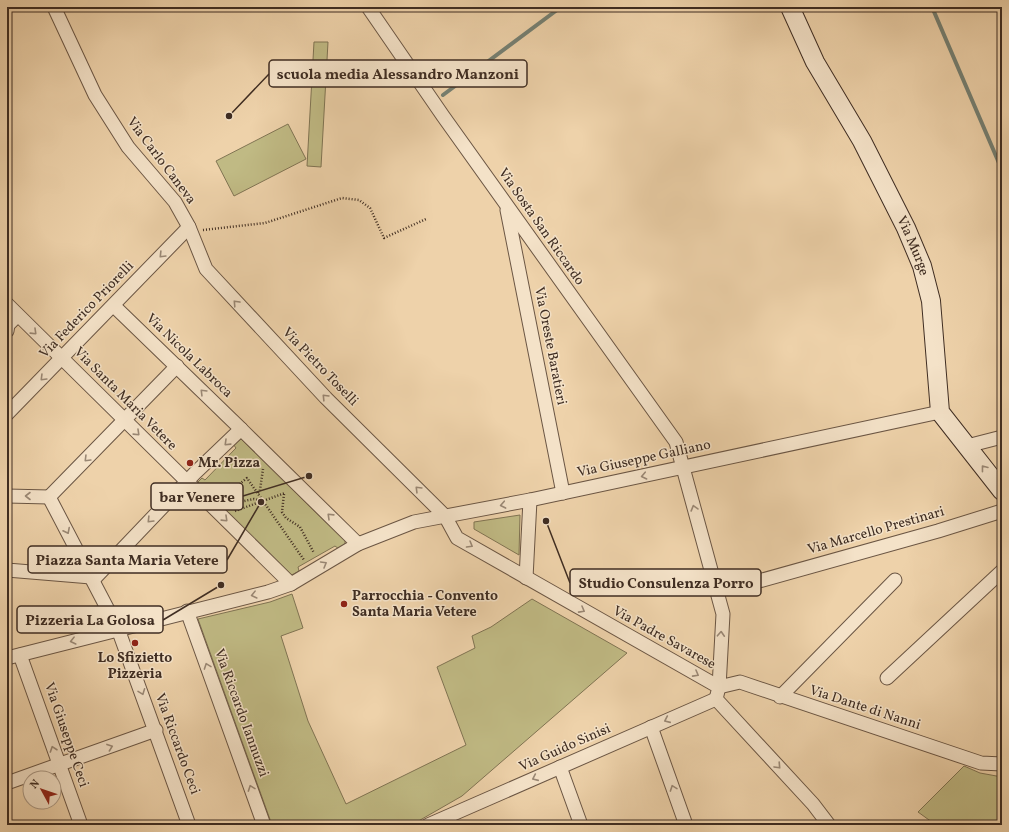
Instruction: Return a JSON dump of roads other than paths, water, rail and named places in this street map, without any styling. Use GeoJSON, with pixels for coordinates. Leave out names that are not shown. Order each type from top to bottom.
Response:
{"type":"FeatureCollection","features":[{"type":"Feature","properties":{"kind":"street","name":"Via Carlo Caneva"},"geometry":{"type":"LineString","coordinates":[[54,7],[95,95],[128,147],[175,202],[190,229]]}},
{"type":"Feature","properties":{"kind":"street","name":"Via Sosta San Riccardo"},"geometry":{"type":"LineString","coordinates":[[368,7],[506,206],[676,442],[723,614],[717,693]]}},
{"type":"Feature","properties":{"kind":"street","name":"Via Murge"},"geometry":{"type":"LineString","coordinates":[[790,7],[815,62],[862,141],[906,228],[922,266],[931,301],[940,412]]}},
{"type":"Feature","properties":{"kind":"street","name":"Via Oreste Baratieri"},"geometry":{"type":"LineString","coordinates":[[506,206],[563,493]]}},
{"type":"Feature","properties":{"kind":"street","name":"Via Federico Priorelli"},"geometry":{"type":"LineString","coordinates":[[7,414],[190,229]]}},
{"type":"Feature","properties":{"kind":"street","name":"Via Pietro Toselli"},"geometry":{"type":"LineString","coordinates":[[190,229],[206,269],[229,295],[326,398],[445,516]]}},
{"type":"Feature","properties":{"kind":"street","name":"Via Santa Maria Vetere"},"geometry":{"type":"LineString","coordinates":[[7,304],[17,316],[291,584]]}},
{"type":"Feature","properties":{"kind":"street","name":"Via Nicola Labroca"},"geometry":{"type":"LineString","coordinates":[[114,306],[178,366],[358,544]]}},
{"type":"Feature","properties":{"kind":"street"},"geometry":{"type":"LineString","coordinates":[[7,331],[8,325],[17,316]]}},
{"type":"Feature","properties":{"kind":"street"},"geometry":{"type":"LineString","coordinates":[[7,496],[49,497],[178,366]]}},
{"type":"Feature","properties":{"kind":"street"},"geometry":{"type":"LineString","coordinates":[[940,412],[1002,491]]}},
{"type":"Feature","properties":{"kind":"street","name":"Via Giuseppe Galliano"},"geometry":{"type":"LineString","coordinates":[[7,658],[187,611],[268,592],[291,584],[358,544],[414,522],[530,500],[940,412]]}},
{"type":"Feature","properties":{"kind":"street"},"geometry":{"type":"LineString","coordinates":[[7,570],[92,579],[241,429]]}},
{"type":"Feature","properties":{"kind":"street"},"geometry":{"type":"LineString","coordinates":[[967,446],[1002,437]]}},
{"type":"Feature","properties":{"kind":"street","name":"Via Riccardo Ceci"},"geometry":{"type":"LineString","coordinates":[[49,497],[118,629],[156,730],[189,825]]}},
{"type":"Feature","properties":{"kind":"street"},"geometry":{"type":"LineString","coordinates":[[526,578],[530,500]]}},
{"type":"Feature","properties":{"kind":"street","name":"Via Marcello Prestinari"},"geometry":{"type":"LineString","coordinates":[[759,581],[938,531],[1002,511]]}},
{"type":"Feature","properties":{"kind":"street","name":"Via Padre Savarese"},"geometry":{"type":"LineString","coordinates":[[445,516],[458,538],[717,693],[813,804],[829,825]]}},
{"type":"Feature","properties":{"kind":"street"},"geometry":{"type":"LineString","coordinates":[[887,678],[1002,571]]}},
{"type":"Feature","properties":{"kind":"street"},"geometry":{"type":"LineString","coordinates":[[780,697],[895,580]]}},
{"type":"Feature","properties":{"kind":"street","name":"Via Riccardo Iannuzzi"},"geometry":{"type":"LineString","coordinates":[[187,611],[264,825]]}},
{"type":"Feature","properties":{"kind":"street","name":"Via Giuseppe Ceci"},"geometry":{"type":"LineString","coordinates":[[20,655],[81,825]]}},
{"type":"Feature","properties":{"kind":"street","name":"Via Dante di Nanni"},"geometry":{"type":"LineString","coordinates":[[717,693],[740,682],[780,697],[981,763],[1002,764]]}},
{"type":"Feature","properties":{"kind":"street","name":"Via Guido Sinisi"},"geometry":{"type":"LineString","coordinates":[[428,825],[444,822],[560,767],[651,727],[717,693]]}},
{"type":"Feature","properties":{"kind":"street"},"geometry":{"type":"LineString","coordinates":[[651,727],[686,825]]}},
{"type":"Feature","properties":{"kind":"street"},"geometry":{"type":"LineString","coordinates":[[7,783],[156,730]]}},
{"type":"Feature","properties":{"kind":"street"},"geometry":{"type":"LineString","coordinates":[[560,767],[582,825]]}},
{"type":"Feature","properties":{"kind":"waterway"},"geometry":{"type":"LineString","coordinates":[[443,95],[561,7]]}},
{"type":"Feature","properties":{"kind":"waterway"},"geometry":{"type":"LineString","coordinates":[[932,7],[1002,170]]}},
{"type":"Feature","properties":{"kind":"place","name":"scuola media Alessandro Manzoni"},"geometry":{"type":"Point","coordinates":[229,116]}},
{"type":"Feature","properties":{"kind":"place","name":"Mr. Pizza"},"geometry":{"type":"Point","coordinates":[190,463]}},
{"type":"Feature","properties":{"kind":"place","name":"bar Venere"},"geometry":{"type":"Point","coordinates":[309,476]}},
{"type":"Feature","properties":{"kind":"place","name":"Piazza Santa Maria Vetere"},"geometry":{"type":"Point","coordinates":[261,502]}},
{"type":"Feature","properties":{"kind":"place","name":"Studio Consulenza Porro"},"geometry":{"type":"Point","coordinates":[546,521]}},
{"type":"Feature","properties":{"kind":"place","name":"Pizzeria La Golosa"},"geometry":{"type":"Point","coordinates":[221,585]}},
{"type":"Feature","properties":{"kind":"place","name":"Parrocchia - Convento Santa Maria Vetere"},"geometry":{"type":"Point","coordinates":[344,604]}},
{"type":"Feature","properties":{"kind":"place","name":"Lo Sfizietto Pizzeria"},"geometry":{"type":"Point","coordinates":[135,643]}}]}
